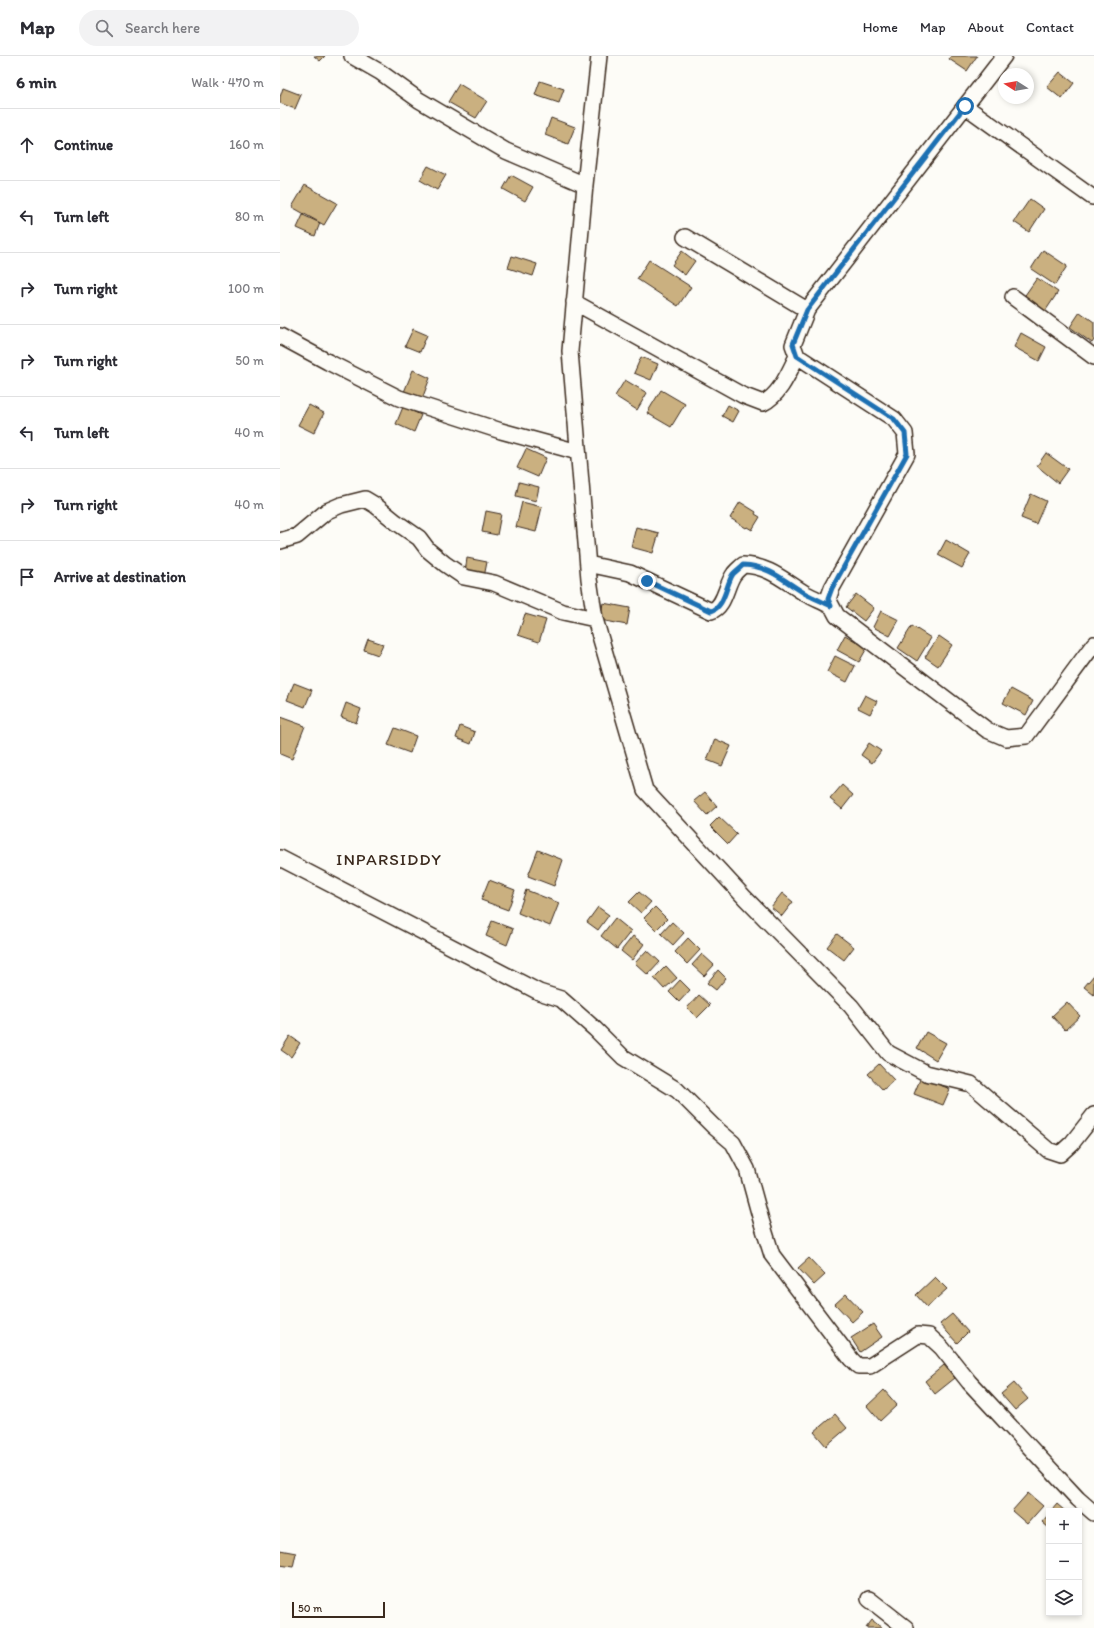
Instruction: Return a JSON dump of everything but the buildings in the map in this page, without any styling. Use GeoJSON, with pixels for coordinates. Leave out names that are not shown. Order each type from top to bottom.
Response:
{"type":"FeatureCollection","features":[{"type":"Feature","properties":{"kind":"street"},"geometry":{"type":"LineString","coordinates":[[352,56],[380,72],[419,100],[506,151],[585,185]]}},
{"type":"Feature","properties":{"kind":"street"},"geometry":{"type":"LineString","coordinates":[[599,56],[585,185],[570,351],[588,564],[595,619],[645,790],[745,898],[851,1006],[888,1053],[926,1073],[971,1084],[1048,1150],[1060,1154],[1072,1144],[1094,1115]]}},
{"type":"Feature","properties":{"kind":"street"},"geometry":{"type":"LineString","coordinates":[[1004,56],[807,310],[793,344],[797,356],[894,419],[905,433],[907,454],[832,588],[828,599],[837,616],[987,730],[1006,738],[1026,736],[1094,644]]}},
{"type":"Feature","properties":{"kind":"street"},"geometry":{"type":"LineString","coordinates":[[965,106],[1092,197]]}},
{"type":"Feature","properties":{"kind":"street"},"geometry":{"type":"LineString","coordinates":[[685,237],[807,310]]}},
{"type":"Feature","properties":{"kind":"street"},"geometry":{"type":"LineString","coordinates":[[1013,297],[1094,357]]}},
{"type":"Feature","properties":{"kind":"street"},"geometry":{"type":"LineString","coordinates":[[574,302],[742,395],[763,403],[771,399],[784,381],[797,356]]}},
{"type":"Feature","properties":{"kind":"street"},"geometry":{"type":"LineString","coordinates":[[280,336],[399,398],[501,431],[578,452]]}},
{"type":"Feature","properties":{"kind":"street"},"geometry":{"type":"LineString","coordinates":[[280,541],[297,536],[327,512],[340,505],[364,499],[375,505],[419,538],[428,550],[445,564],[464,576],[494,583],[563,612],[595,619]]}},
{"type":"Feature","properties":{"kind":"street"},"geometry":{"type":"LineString","coordinates":[[588,564],[630,573],[711,611],[715,610],[720,604],[733,574],[743,565],[756,565],[784,578],[806,594],[831,606]]}},
{"type":"Feature","properties":{"kind":"street"},"geometry":{"type":"LineString","coordinates":[[280,858],[539,992],[561,999],[596,1028],[623,1057],[677,1090],[732,1143],[747,1168],[772,1255],[851,1359],[858,1366],[870,1366],[918,1335],[929,1336],[942,1348],[969,1382],[1078,1499],[1094,1513]]}},
{"type":"Feature","properties":{"kind":"street"},"geometry":{"type":"LineString","coordinates":[[869,1599],[906,1628]]}},
{"type":"Feature","properties":{"kind":"district","name":"INPARSIDDY"},"geometry":{"type":"Point","coordinates":[389,859]}},
{"type":"Feature","properties":{"kind":"route"},"geometry":{"type":"LineString","coordinates":[[647,581],[711,611],[715,610],[720,604],[733,574],[743,565],[756,565],[784,578],[806,594],[831,606],[828,599],[832,588],[907,454],[905,433],[894,419],[797,356],[793,344],[807,310],[965,106]]}}]}
